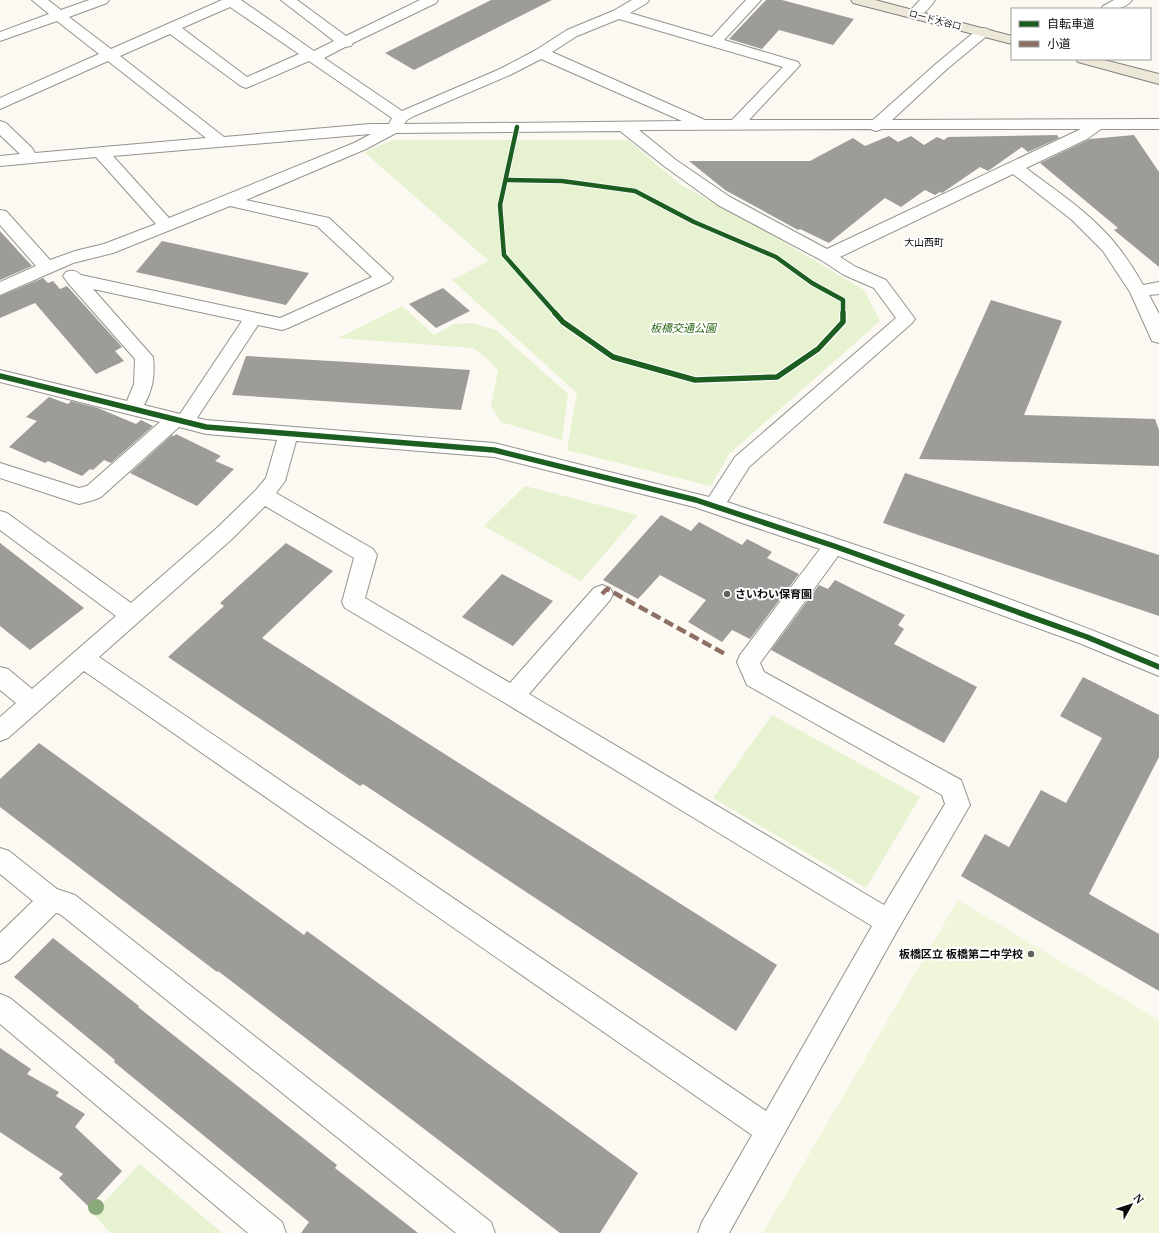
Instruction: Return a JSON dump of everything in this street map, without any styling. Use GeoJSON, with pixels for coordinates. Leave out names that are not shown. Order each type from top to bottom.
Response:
{"type":"FeatureCollection","features":[{"type":"Feature","properties":{"kind":"main road","name":"ロード大谷口"},"geometry":{"type":"LineString","coordinates":[[858,0],[1011,40]]}},
{"type":"Feature","properties":{"kind":"main road"},"geometry":{"type":"LineString","coordinates":[[1087,60],[1159,79]]}},
{"type":"Feature","properties":{"kind":"street"},"geometry":{"type":"LineString","coordinates":[[39,0],[219,141]]}},
{"type":"Feature","properties":{"kind":"street"},"geometry":{"type":"LineString","coordinates":[[0,37],[102,0]]}},
{"type":"Feature","properties":{"kind":"street"},"geometry":{"type":"LineString","coordinates":[[288,0],[346,43]]}},
{"type":"Feature","properties":{"kind":"street"},"geometry":{"type":"LineString","coordinates":[[172,28],[246,83],[346,43],[431,0]]}},
{"type":"Feature","properties":{"kind":"street"},"geometry":{"type":"LineString","coordinates":[[0,289],[94,250],[107,249],[230,201],[360,146],[449,95],[505,72],[541,53],[572,33],[618,14],[642,0]]}},
{"type":"Feature","properties":{"kind":"street"},"geometry":{"type":"LineString","coordinates":[[715,42],[754,0]]}},
{"type":"Feature","properties":{"kind":"street"},"geometry":{"type":"LineString","coordinates":[[914,14],[928,0]]}},
{"type":"Feature","properties":{"kind":"street"},"geometry":{"type":"LineString","coordinates":[[1110,8],[1125,0]]}},
{"type":"Feature","properties":{"kind":"street"},"geometry":{"type":"LineString","coordinates":[[0,104],[172,28],[225,2],[312,56],[398,123]]}},
{"type":"Feature","properties":{"kind":"street"},"geometry":{"type":"LineString","coordinates":[[618,14],[794,65],[736,125]]}},
{"type":"Feature","properties":{"kind":"street"},"geometry":{"type":"LineString","coordinates":[[876,126],[942,66],[983,32]]}},
{"type":"Feature","properties":{"kind":"street"},"geometry":{"type":"LineString","coordinates":[[541,53],[705,125]]}},
{"type":"Feature","properties":{"kind":"street"},"geometry":{"type":"LineString","coordinates":[[0,161],[370,129],[398,123],[624,126],[1159,124]]}},
{"type":"Feature","properties":{"kind":"street"},"geometry":{"type":"LineString","coordinates":[[827,256],[1014,166],[1081,136],[1098,124]]}},
{"type":"Feature","properties":{"kind":"street"},"geometry":{"type":"LineString","coordinates":[[0,126],[26,151],[31,159]]}},
{"type":"Feature","properties":{"kind":"street"},"geometry":{"type":"LineString","coordinates":[[624,126],[670,163],[724,201],[827,256],[850,271],[880,284],[906,319],[742,462],[714,506]]}},
{"type":"Feature","properties":{"kind":"street"},"geometry":{"type":"LineString","coordinates":[[100,152],[166,225]]}},
{"type":"Feature","properties":{"kind":"street"},"geometry":{"type":"LineString","coordinates":[[1014,166],[1091,228],[1105,242],[1138,291],[1159,337]]}},
{"type":"Feature","properties":{"kind":"street"},"geometry":{"type":"LineString","coordinates":[[74,279],[253,319],[282,324],[384,278],[323,222],[230,201]]}},
{"type":"Feature","properties":{"kind":"street"},"geometry":{"type":"LineString","coordinates":[[0,215],[53,266],[74,279],[144,357],[146,375],[140,396],[133,408]]}},
{"type":"Feature","properties":{"kind":"street"},"geometry":{"type":"LineString","coordinates":[[1138,291],[1159,288]]}},
{"type":"Feature","properties":{"kind":"street"},"geometry":{"type":"LineString","coordinates":[[0,470],[79,496],[94,492],[180,421],[253,319]]}},
{"type":"Feature","properties":{"kind":"street"},"geometry":{"type":"LineString","coordinates":[[0,376],[206,427],[494,450],[714,506],[834,546],[1087,637],[1159,667]]}},
{"type":"Feature","properties":{"kind":"street"},"geometry":{"type":"LineString","coordinates":[[0,731],[225,533],[263,495],[275,481],[289,433]]}},
{"type":"Feature","properties":{"kind":"street"},"geometry":{"type":"LineString","coordinates":[[263,495],[366,555],[353,602],[513,696],[888,922]]}},
{"type":"Feature","properties":{"kind":"street"},"geometry":{"type":"LineString","coordinates":[[0,520],[132,615]]}},
{"type":"Feature","properties":{"kind":"street"},"geometry":{"type":"LineString","coordinates":[[713,1233],[888,922],[958,805],[952,788],[755,678],[748,662],[834,546]]}},
{"type":"Feature","properties":{"kind":"street"},"geometry":{"type":"LineString","coordinates":[[513,696],[602,594]]}},
{"type":"Feature","properties":{"kind":"street"},"geometry":{"type":"LineString","coordinates":[[82,658],[770,1130]]}},
{"type":"Feature","properties":{"kind":"street"},"geometry":{"type":"LineString","coordinates":[[0,676],[32,703]]}},
{"type":"Feature","properties":{"kind":"street"},"geometry":{"type":"LineString","coordinates":[[0,859],[51,900],[66,903],[480,1233]]}},
{"type":"Feature","properties":{"kind":"street"},"geometry":{"type":"LineString","coordinates":[[0,951],[51,900]]}},
{"type":"Feature","properties":{"kind":"street"},"geometry":{"type":"LineString","coordinates":[[1,1010],[266,1231]]}},
{"type":"Feature","properties":{"kind":"green space","name":"板橋交通公園"},"geometry":{"type":"Polygon","coordinates":[[[393,140],[628,140],[681,185],[767,232],[864,290],[880,321],[729,454],[711,486],[567,450],[577,393],[452,280],[489,261],[364,152],[393,140]]]}},
{"type":"Feature","properties":{"kind":"green space"},"geometry":{"type":"Polygon","coordinates":[[[402,306],[434,335],[454,324],[471,323],[496,330],[568,394],[562,440],[501,422],[491,406],[498,371],[492,363],[474,348],[338,338],[402,306]]]}},
{"type":"Feature","properties":{"kind":"green space"},"geometry":{"type":"Polygon","coordinates":[[[525,486],[638,515],[581,581],[484,526],[525,486]]]}},
{"type":"Feature","properties":{"kind":"green space"},"geometry":{"type":"Polygon","coordinates":[[[772,715],[920,797],[866,888],[713,798],[772,715]]]}},
{"type":"Feature","properties":{"kind":"green space","name":"板橋区立 板橋第二中学校"},"geometry":{"type":"Polygon","coordinates":[[[958,900],[1159,1020],[1159,1233],[763,1233],[958,900]]]}},
{"type":"Feature","properties":{"kind":"green space"},"geometry":{"type":"Polygon","coordinates":[[[140,1164],[222,1233],[111,1233],[93,1214],[140,1164]]]}},
{"type":"Feature","properties":{"kind":"building"},"geometry":{"type":"Polygon","coordinates":[[[491,0],[552,0],[414,70],[385,53],[491,0]]]}},
{"type":"Feature","properties":{"kind":"building"},"geometry":{"type":"Polygon","coordinates":[[[766,0],[782,0],[854,19],[833,45],[779,30],[762,49],[729,39],[766,0]]]}},
{"type":"Feature","properties":{"kind":"building"},"geometry":{"type":"Polygon","coordinates":[[[1057,135],[1059,138],[1028,152],[1022,147],[988,171],[980,167],[942,193],[940,192],[935,195],[925,190],[901,207],[885,198],[829,243],[800,229],[798,230],[725,190],[689,161],[810,161],[853,138],[865,146],[889,136],[898,142],[911,136],[924,145],[937,137],[944,140],[948,137],[1057,135]]]}},
{"type":"Feature","properties":{"kind":"building"},"geometry":{"type":"Polygon","coordinates":[[[1134,135],[1159,172],[1159,267],[1114,230],[1118,228],[1040,163],[1090,139],[1134,135]]]}},
{"type":"Feature","properties":{"kind":"building"},"geometry":{"type":"Polygon","coordinates":[[[0,231],[32,266],[0,280],[0,231]]]}},
{"type":"Feature","properties":{"kind":"building"},"geometry":{"type":"Polygon","coordinates":[[[162,241],[309,273],[286,305],[136,272],[162,241]]]}},
{"type":"Feature","properties":{"kind":"building"},"geometry":{"type":"Polygon","coordinates":[[[43,278],[48,283],[53,281],[60,289],[67,286],[122,347],[115,351],[124,361],[96,374],[35,303],[0,318],[0,296],[43,278]]]}},
{"type":"Feature","properties":{"kind":"building"},"geometry":{"type":"Polygon","coordinates":[[[443,288],[470,311],[436,328],[409,304],[443,288]]]}},
{"type":"Feature","properties":{"kind":"building"},"geometry":{"type":"Polygon","coordinates":[[[991,300],[1062,321],[1024,415],[1155,419],[1159,430],[1159,466],[919,459],[991,300]]]}},
{"type":"Feature","properties":{"kind":"building"},"geometry":{"type":"Polygon","coordinates":[[[246,356],[470,370],[461,410],[232,395],[246,356]]]}},
{"type":"Feature","properties":{"kind":"building"},"geometry":{"type":"Polygon","coordinates":[[[49,397],[68,404],[71,401],[98,408],[136,424],[141,420],[153,426],[111,463],[104,460],[93,470],[90,469],[82,476],[48,461],[45,463],[9,447],[37,421],[26,417],[49,397]]]}},
{"type":"Feature","properties":{"kind":"building"},"geometry":{"type":"Polygon","coordinates":[[[176,434],[221,456],[215,461],[234,469],[197,506],[130,473],[172,435],[174,436],[176,434]]]}},
{"type":"Feature","properties":{"kind":"building"},"geometry":{"type":"Polygon","coordinates":[[[905,473],[1159,555],[1159,616],[883,523],[905,473]]]}},
{"type":"Feature","properties":{"kind":"building"},"geometry":{"type":"Polygon","coordinates":[[[661,515],[691,531],[699,522],[742,545],[747,539],[772,552],[767,558],[799,574],[750,639],[732,630],[722,642],[688,622],[706,600],[660,575],[638,599],[603,580],[661,515]]]}},
{"type":"Feature","properties":{"kind":"building"},"geometry":{"type":"Polygon","coordinates":[[[0,543],[84,608],[30,650],[0,626],[0,543]]]}},
{"type":"Feature","properties":{"kind":"building"},"geometry":{"type":"Polygon","coordinates":[[[286,543],[333,571],[262,638],[777,965],[736,1031],[363,784],[360,786],[168,657],[224,606],[220,603],[286,543]]]}},
{"type":"Feature","properties":{"kind":"building"},"geometry":{"type":"Polygon","coordinates":[[[502,574],[553,601],[513,646],[462,617],[502,574]]]}},
{"type":"Feature","properties":{"kind":"building"},"geometry":{"type":"Polygon","coordinates":[[[835,580],[905,615],[898,625],[904,629],[894,644],[977,687],[944,743],[771,650],[819,585],[828,589],[835,580]]]}},
{"type":"Feature","properties":{"kind":"building"},"geometry":{"type":"Polygon","coordinates":[[[1083,677],[1159,715],[1159,757],[1089,894],[1159,934],[1159,991],[961,876],[985,834],[1009,847],[1041,790],[1066,803],[1102,738],[1060,716],[1083,677]]]}},
{"type":"Feature","properties":{"kind":"building"},"geometry":{"type":"Polygon","coordinates":[[[39,743],[304,935],[307,931],[638,1173],[600,1233],[560,1233],[218,971],[217,972],[0,807],[0,779],[39,743]]]}},
{"type":"Feature","properties":{"kind":"building"},"geometry":{"type":"Polygon","coordinates":[[[53,938],[337,1165],[335,1168],[418,1233],[301,1233],[309,1222],[114,1062],[115,1060],[14,977],[53,938]]]}},
{"type":"Feature","properties":{"kind":"building"},"geometry":{"type":"Polygon","coordinates":[[[0,1048],[31,1069],[27,1074],[59,1092],[56,1096],[85,1114],[75,1127],[122,1171],[89,1207],[59,1178],[63,1174],[0,1132],[0,1048]]]}},
{"type":"Feature","properties":{"kind":"marked path"},"geometry":{"type":"LineString","coordinates":[[602,594],[607,589],[725,654]]}},
{"type":"Feature","properties":{"kind":"cycle path"},"geometry":{"type":"LineString","coordinates":[[506,180],[562,181],[635,191],[694,222],[776,257],[812,283],[843,300],[843,322],[818,349],[777,377],[695,380],[613,357],[563,322],[504,255],[500,205],[517,127]]}},
{"type":"Feature","properties":{"kind":"cycle path"},"geometry":{"type":"LineString","coordinates":[[0,376],[206,427],[494,450],[696,500],[834,546],[1087,637],[1159,667]]}},
{"type":"Feature","properties":{"kind":"place","name":"さいわい保育園"},"geometry":{"type":"Point","coordinates":[727,594]}},
{"type":"Feature","properties":{"kind":"place","name":"板橋区立 板橋第二中学校"},"geometry":{"type":"Point","coordinates":[1031,954]}},
{"type":"Feature","properties":{"kind":"district","name":"大山西町"},"geometry":{"type":"Point","coordinates":[924,242]}}]}
